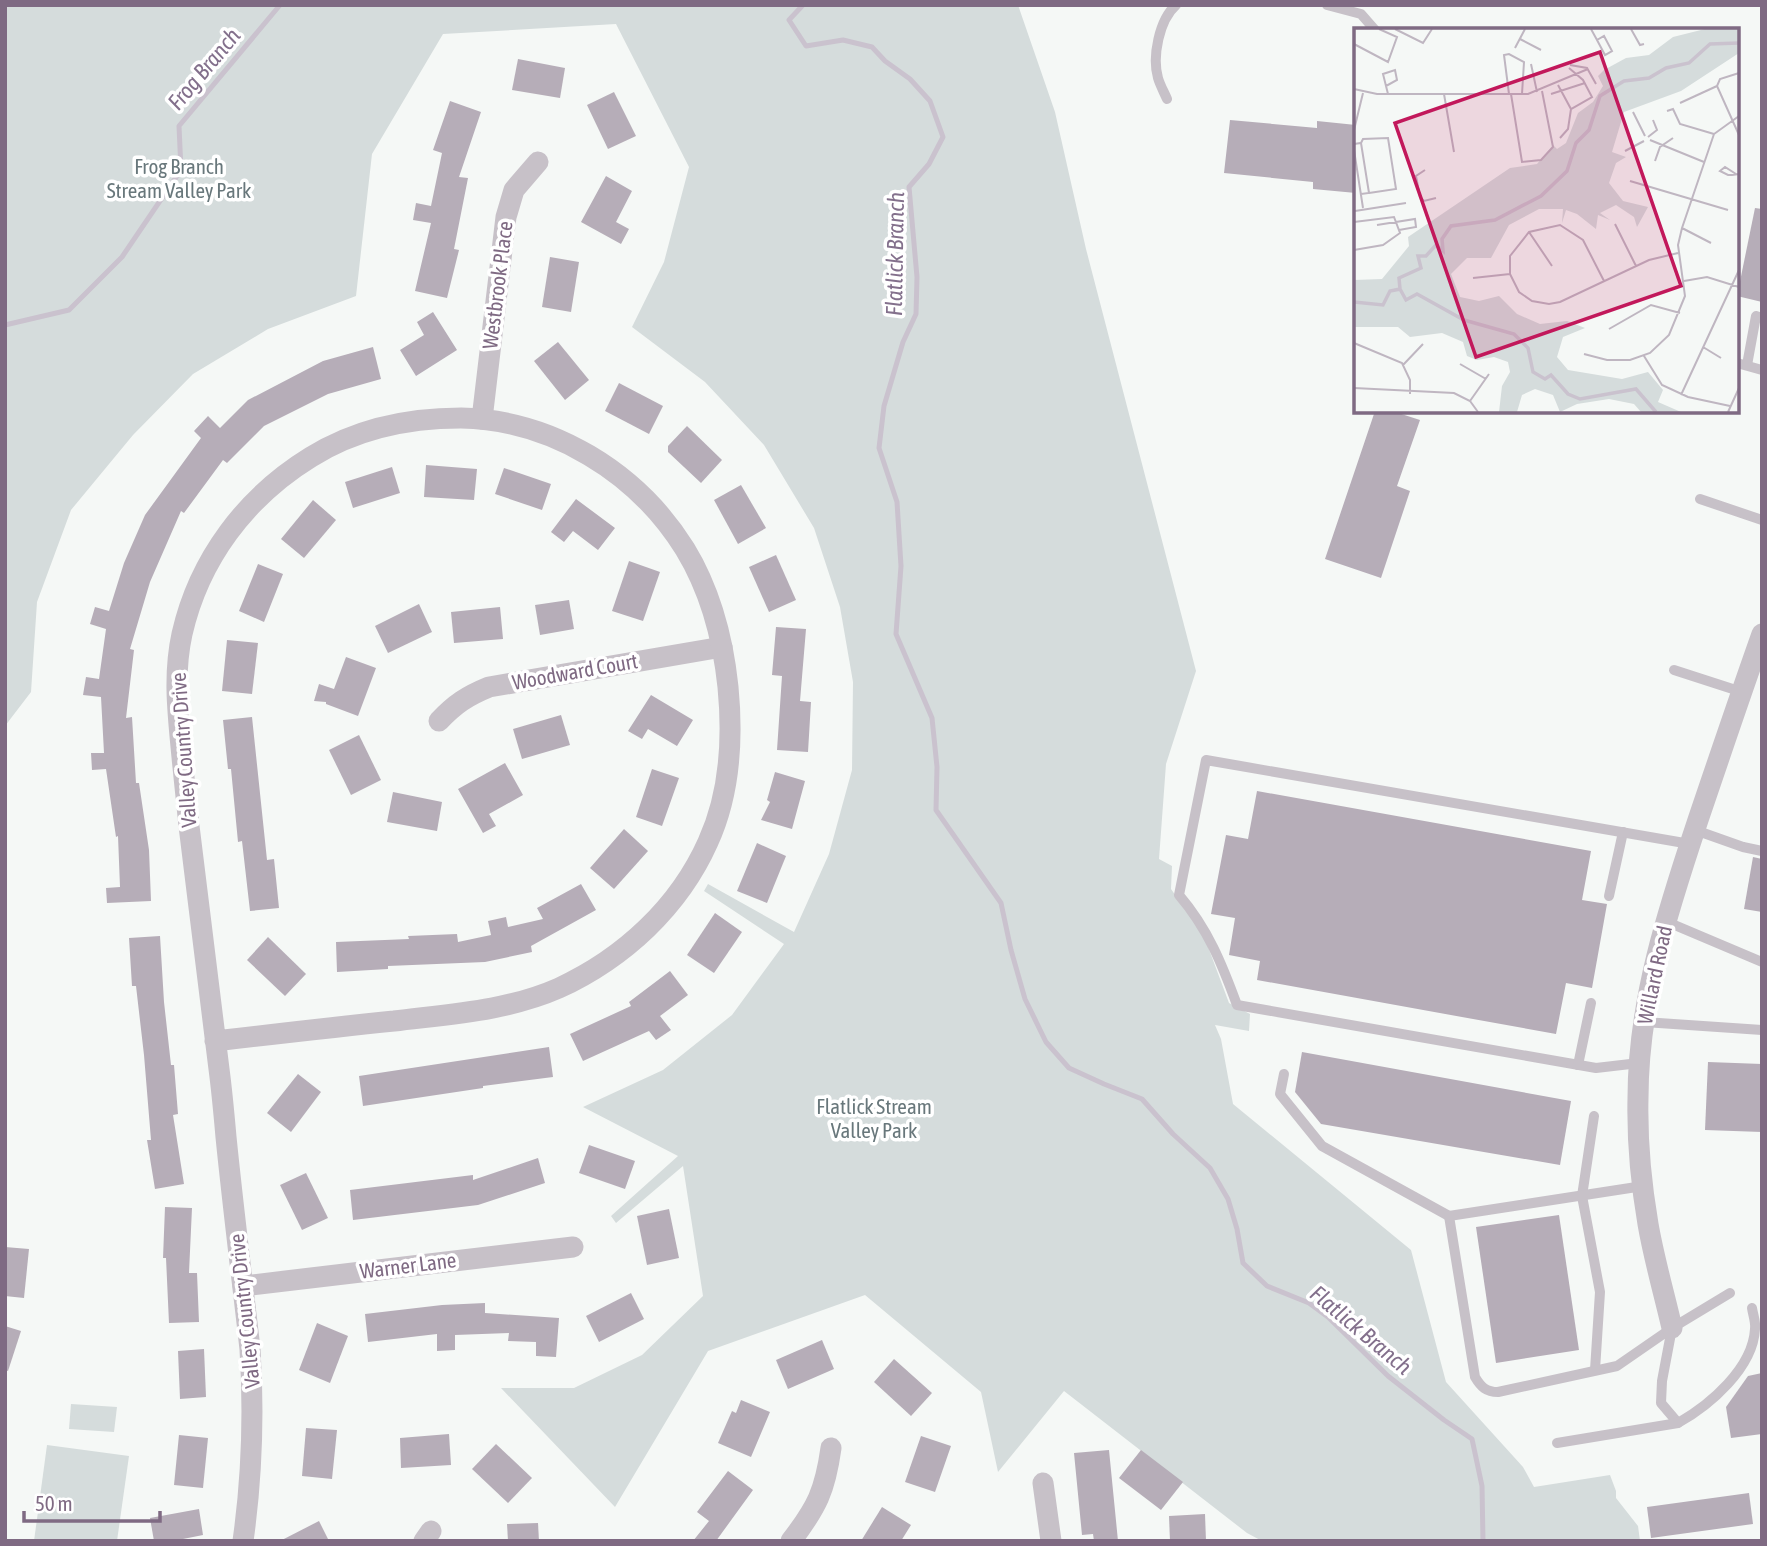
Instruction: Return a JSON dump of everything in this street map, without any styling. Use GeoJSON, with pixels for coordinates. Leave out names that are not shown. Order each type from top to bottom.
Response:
{"type":"FeatureCollection","features":[{"type":"Feature","properties":{"kind":"street","name":"Westbrook Place"},"geometry":{"type":"LineString","coordinates":[[482,419],[508,206],[514,190],[538,162]]}},
{"type":"Feature","properties":{"kind":"street","name":"Valley Country Drive"},"geometry":{"type":"LineString","coordinates":[[215,1041],[462,1013],[504,1006],[543,994],[589,972],[649,929],[691,874],[709,840],[722,803],[728,773],[730,708],[722,647],[713,611],[686,550],[665,520],[640,493],[605,464],[569,444],[533,430],[482,419],[435,418],[379,427],[325,448],[292,468],[261,494],[234,523],[212,556],[194,593],[178,653],[176,696],[186,797],[250,1349],[253,1393],[249,1498],[243,1541]]}},
{"type":"Feature","properties":{"kind":"street","name":"Willard Road"},"geometry":{"type":"LineString","coordinates":[[1672,1328],[1648,1226],[1643,1186],[1638,1129],[1639,1063],[1644,1022],[1653,964],[1665,921],[1762,634]]}},
{"type":"Feature","properties":{"kind":"street","name":"Woodward Court"},"geometry":{"type":"LineString","coordinates":[[439,721],[455,704],[489,687],[722,647]]}},
{"type":"Feature","properties":{"kind":"street","name":"Warner Lane"},"geometry":{"type":"LineString","coordinates":[[243,1286],[573,1247]]}},
{"type":"Feature","properties":{"kind":"street"},"geometry":{"type":"LineString","coordinates":[[791,1541],[811,1515],[821,1494],[828,1472],[831,1448]]}},
{"type":"Feature","properties":{"kind":"street"},"geometry":{"type":"LineString","coordinates":[[1043,1483],[1051,1541]]}},
{"type":"Feature","properties":{"kind":"lane"},"geometry":{"type":"LineString","coordinates":[[1167,99],[1157,76],[1157,44],[1168,12],[1176,5]]}},
{"type":"Feature","properties":{"kind":"lane"},"geometry":{"type":"LineString","coordinates":[[1327,5],[1361,14],[1373,28]]}},
{"type":"Feature","properties":{"kind":"lane"},"geometry":{"type":"LineString","coordinates":[[1762,318],[1756,316],[1742,364],[1762,370]]}},
{"type":"Feature","properties":{"kind":"lane"},"geometry":{"type":"LineString","coordinates":[[1700,499],[1762,520]]}},
{"type":"Feature","properties":{"kind":"lane"},"geometry":{"type":"LineString","coordinates":[[1674,670],[1742,692]]}},
{"type":"Feature","properties":{"kind":"lane"},"geometry":{"type":"LineString","coordinates":[[1639,1063],[1596,1068],[1237,1005],[1214,946],[1199,919],[1180,895],[1206,760],[1623,832],[1692,837],[1762,851]]}},
{"type":"Feature","properties":{"kind":"lane"},"geometry":{"type":"LineString","coordinates":[[1609,896],[1623,832]]}},
{"type":"Feature","properties":{"kind":"lane"},"geometry":{"type":"LineString","coordinates":[[1665,921],[1762,962]]}},
{"type":"Feature","properties":{"kind":"lane"},"geometry":{"type":"LineString","coordinates":[[1578,1065],[1591,1003]]}},
{"type":"Feature","properties":{"kind":"lane"},"geometry":{"type":"LineString","coordinates":[[1644,1022],[1762,1030]]}},
{"type":"Feature","properties":{"kind":"lane"},"geometry":{"type":"LineString","coordinates":[[1284,1074],[1280,1094],[1322,1146],[1449,1216],[1643,1186]]}},
{"type":"Feature","properties":{"kind":"lane"},"geometry":{"type":"LineString","coordinates":[[1594,1116],[1582,1195],[1600,1292],[1595,1370]]}},
{"type":"Feature","properties":{"kind":"lane"},"geometry":{"type":"LineString","coordinates":[[1449,1216],[1475,1377],[1480,1386],[1490,1392],[1617,1366],[1730,1293]]}},
{"type":"Feature","properties":{"kind":"lane"},"geometry":{"type":"LineString","coordinates":[[1557,1443],[1678,1423],[1689,1416],[1707,1403],[1744,1364],[1756,1326],[1752,1308]]}},
{"type":"Feature","properties":{"kind":"lane"},"geometry":{"type":"LineString","coordinates":[[1672,1328],[1661,1403],[1678,1423]]}},
{"type":"Feature","properties":{"kind":"green space"},"geometry":{"type":"Polygon","coordinates":[[[5,5],[1018,5],[1055,112],[1086,249],[1196,671],[1166,764],[1159,859],[1172,866],[1171,889],[1204,936],[1229,1003],[1250,1014],[1249,1031],[1215,1025],[1221,1039],[1233,1104],[1411,1250],[1446,1382],[1523,1467],[1534,1487],[1610,1475],[1616,1498],[1638,1526],[1640,1541],[1262,1541],[1247,1533],[1064,1391],[998,1472],[981,1392],[865,1295],[708,1351],[615,1507],[501,1388],[574,1388],[642,1355],[703,1296],[683,1166],[616,1223],[611,1216],[678,1156],[583,1107],[663,1070],[732,1015],[784,944],[704,891],[708,884],[794,932],[829,854],[852,770],[853,682],[840,607],[814,528],[764,445],[705,382],[632,327],[664,262],[689,167],[616,24],[443,34],[372,154],[356,296],[268,329],[193,374],[133,435],[71,510],[37,602],[31,692],[5,726],[5,5]]]}},
{"type":"Feature","properties":{"kind":"green space"},"geometry":{"type":"Polygon","coordinates":[[[71,1404],[117,1407],[114,1432],[69,1429],[71,1404]]]}},
{"type":"Feature","properties":{"kind":"green space"},"geometry":{"type":"Polygon","coordinates":[[[47,1445],[129,1456],[117,1541],[34,1541],[47,1445]]]}},
{"type":"Feature","properties":{"kind":"building"},"geometry":{"type":"Polygon","coordinates":[[[518,59],[565,68],[560,98],[512,90],[518,59]]]}},
{"type":"Feature","properties":{"kind":"building"},"geometry":{"type":"Polygon","coordinates":[[[614,92],[636,136],[608,149],[587,105],[614,92]]]}},
{"type":"Feature","properties":{"kind":"building"},"geometry":{"type":"Polygon","coordinates":[[[450,101],[481,112],[459,177],[468,178],[454,249],[459,250],[447,298],[415,291],[431,223],[413,220],[416,203],[431,206],[442,153],[433,150],[450,101]]]}},
{"type":"Feature","properties":{"kind":"building"},"geometry":{"type":"Polygon","coordinates":[[[1230,120],[1317,128],[1317,121],[1354,125],[1354,193],[1313,189],[1313,182],[1224,173],[1230,120]]]}},
{"type":"Feature","properties":{"kind":"building"},"geometry":{"type":"Polygon","coordinates":[[[606,176],[632,191],[616,222],[629,229],[621,244],[581,222],[606,176]]]}},
{"type":"Feature","properties":{"kind":"building"},"geometry":{"type":"Polygon","coordinates":[[[1755,208],[1762,209],[1762,302],[1739,296],[1755,208]]]}},
{"type":"Feature","properties":{"kind":"building"},"geometry":{"type":"Polygon","coordinates":[[[550,257],[579,262],[571,312],[542,307],[550,257]]]}},
{"type":"Feature","properties":{"kind":"building"},"geometry":{"type":"Polygon","coordinates":[[[433,312],[457,350],[416,376],[400,350],[424,335],[417,322],[433,312]]]}},
{"type":"Feature","properties":{"kind":"building"},"geometry":{"type":"Polygon","coordinates":[[[558,342],[589,380],[565,400],[534,361],[558,342]]]}},
{"type":"Feature","properties":{"kind":"building"},"geometry":{"type":"Polygon","coordinates":[[[373,347],[381,379],[328,394],[264,426],[227,463],[223,460],[184,513],[181,511],[150,582],[130,649],[134,650],[126,718],[132,717],[136,783],[139,783],[149,850],[151,901],[107,903],[106,888],[120,887],[118,836],[116,837],[106,769],[92,770],[91,753],[104,753],[101,697],[83,695],[86,677],[99,679],[106,629],[90,624],[95,607],[109,611],[124,563],[145,515],[201,438],[194,431],[208,416],[220,428],[248,400],[323,361],[373,347]]]}},
{"type":"Feature","properties":{"kind":"building"},"geometry":{"type":"Polygon","coordinates":[[[619,383],[663,406],[649,434],[605,411],[619,383]]]}},
{"type":"Feature","properties":{"kind":"building"},"geometry":{"type":"Polygon","coordinates":[[[1374,413],[1398,413],[1420,420],[1397,486],[1410,491],[1381,578],[1325,559],[1374,413]]]}},
{"type":"Feature","properties":{"kind":"building"},"geometry":{"type":"Polygon","coordinates":[[[687,426],[722,460],[701,483],[668,452],[668,446],[687,426]]]}},
{"type":"Feature","properties":{"kind":"building"},"geometry":{"type":"Polygon","coordinates":[[[426,465],[477,469],[474,500],[424,497],[426,465]]]}},
{"type":"Feature","properties":{"kind":"building"},"geometry":{"type":"Polygon","coordinates":[[[392,467],[400,493],[353,508],[345,482],[392,467]]]}},
{"type":"Feature","properties":{"kind":"building"},"geometry":{"type":"Polygon","coordinates":[[[504,468],[551,484],[542,510],[495,494],[504,468]]]}},
{"type":"Feature","properties":{"kind":"building"},"geometry":{"type":"Polygon","coordinates":[[[741,485],[766,528],[738,544],[714,500],[741,485]]]}},
{"type":"Feature","properties":{"kind":"building"},"geometry":{"type":"Polygon","coordinates":[[[576,499],[615,528],[598,550],[573,531],[564,542],[551,532],[576,499]]]}},
{"type":"Feature","properties":{"kind":"building"},"geometry":{"type":"Polygon","coordinates":[[[313,500],[336,520],[304,558],[281,539],[313,500]]]}},
{"type":"Feature","properties":{"kind":"building"},"geometry":{"type":"Polygon","coordinates":[[[776,555],[796,600],[769,612],[749,567],[776,555]]]}},
{"type":"Feature","properties":{"kind":"building"},"geometry":{"type":"Polygon","coordinates":[[[629,561],[660,572],[643,621],[612,611],[629,561]]]}},
{"type":"Feature","properties":{"kind":"building"},"geometry":{"type":"Polygon","coordinates":[[[258,564],[283,574],[264,622],[239,611],[258,564]]]}},
{"type":"Feature","properties":{"kind":"building"},"geometry":{"type":"Polygon","coordinates":[[[569,600],[574,629],[540,635],[535,605],[569,600]]]}},
{"type":"Feature","properties":{"kind":"building"},"geometry":{"type":"Polygon","coordinates":[[[419,604],[432,632],[388,653],[375,626],[419,604]]]}},
{"type":"Feature","properties":{"kind":"building"},"geometry":{"type":"Polygon","coordinates":[[[500,607],[503,639],[454,643],[451,612],[500,607]]]}},
{"type":"Feature","properties":{"kind":"building"},"geometry":{"type":"Polygon","coordinates":[[[776,627],[806,629],[800,701],[811,702],[808,752],[777,750],[782,676],[772,675],[776,627]]]}},
{"type":"Feature","properties":{"kind":"building"},"geometry":{"type":"Polygon","coordinates":[[[227,640],[258,643],[252,694],[222,691],[227,640]]]}},
{"type":"Feature","properties":{"kind":"building"},"geometry":{"type":"Polygon","coordinates":[[[346,657],[376,668],[358,716],[326,702],[314,701],[319,684],[334,689],[346,657]]]}},
{"type":"Feature","properties":{"kind":"building"},"geometry":{"type":"Polygon","coordinates":[[[651,695],[693,720],[677,746],[648,729],[642,739],[628,731],[651,695]]]}},
{"type":"Feature","properties":{"kind":"building"},"geometry":{"type":"Polygon","coordinates":[[[561,715],[570,745],[522,759],[513,729],[561,715]]]}},
{"type":"Feature","properties":{"kind":"building"},"geometry":{"type":"Polygon","coordinates":[[[252,717],[267,860],[274,859],[279,908],[250,911],[242,841],[238,842],[223,720],[252,717]]]}},
{"type":"Feature","properties":{"kind":"building"},"geometry":{"type":"Polygon","coordinates":[[[359,735],[381,780],[351,795],[329,750],[359,735]]]}},
{"type":"Feature","properties":{"kind":"building"},"geometry":{"type":"Polygon","coordinates":[[[505,763],[523,795],[489,814],[496,826],[483,833],[458,789],[505,763]]]}},
{"type":"Feature","properties":{"kind":"building"},"geometry":{"type":"Polygon","coordinates":[[[652,769],[679,778],[662,826],[636,817],[652,769]]]}},
{"type":"Feature","properties":{"kind":"building"},"geometry":{"type":"Polygon","coordinates":[[[775,772],[805,781],[792,829],[761,820],[770,802],[767,800],[775,772]]]}},
{"type":"Feature","properties":{"kind":"building"},"geometry":{"type":"Polygon","coordinates":[[[1257,791],[1591,851],[1582,900],[1607,904],[1592,988],[1566,983],[1556,1034],[1257,980],[1260,961],[1229,955],[1235,918],[1211,914],[1226,835],[1248,839],[1257,791]]]}},
{"type":"Feature","properties":{"kind":"building"},"geometry":{"type":"Polygon","coordinates":[[[393,792],[442,802],[437,831],[387,822],[393,792]]]}},
{"type":"Feature","properties":{"kind":"building"},"geometry":{"type":"Polygon","coordinates":[[[624,829],[648,851],[614,889],[590,868],[624,829]]]}},
{"type":"Feature","properties":{"kind":"building"},"geometry":{"type":"Polygon","coordinates":[[[757,843],[786,856],[767,903],[737,891],[757,843]]]}},
{"type":"Feature","properties":{"kind":"building"},"geometry":{"type":"Polygon","coordinates":[[[1753,857],[1762,859],[1762,912],[1744,909],[1753,857]]]}},
{"type":"Feature","properties":{"kind":"building"},"geometry":{"type":"Polygon","coordinates":[[[581,884],[596,910],[531,946],[532,952],[485,962],[388,966],[388,969],[337,972],[336,942],[457,934],[458,942],[491,935],[488,921],[506,917],[508,927],[543,919],[537,908],[581,884]]]}},
{"type":"Feature","properties":{"kind":"building"},"geometry":{"type":"Polygon","coordinates":[[[715,913],[742,932],[714,973],[687,955],[715,913]]]}},
{"type":"Feature","properties":{"kind":"building"},"geometry":{"type":"Polygon","coordinates":[[[160,936],[164,1002],[171,1065],[174,1065],[178,1114],[173,1115],[184,1184],[155,1189],[147,1140],[151,1140],[144,1055],[136,986],[132,986],[129,938],[160,936]]]}},
{"type":"Feature","properties":{"kind":"building"},"geometry":{"type":"Polygon","coordinates":[[[268,937],[306,974],[285,996],[247,960],[268,937]]]}},
{"type":"Feature","properties":{"kind":"building"},"geometry":{"type":"Polygon","coordinates":[[[670,971],[688,995],[660,1016],[671,1030],[656,1040],[649,1031],[583,1061],[570,1034],[631,1006],[629,1002],[670,971]]]}},
{"type":"Feature","properties":{"kind":"building"},"geometry":{"type":"Polygon","coordinates":[[[549,1047],[553,1077],[363,1106],[359,1076],[549,1047]]]}},
{"type":"Feature","properties":{"kind":"building"},"geometry":{"type":"Polygon","coordinates":[[[1302,1052],[1571,1101],[1560,1165],[1321,1124],[1295,1092],[1302,1052]]]}},
{"type":"Feature","properties":{"kind":"building"},"geometry":{"type":"Polygon","coordinates":[[[1708,1062],[1762,1064],[1762,1132],[1705,1130],[1708,1062]]]}},
{"type":"Feature","properties":{"kind":"building"},"geometry":{"type":"Polygon","coordinates":[[[298,1074],[321,1092],[291,1132],[267,1113],[298,1074]]]}},
{"type":"Feature","properties":{"kind":"building"},"geometry":{"type":"Polygon","coordinates":[[[589,1145],[635,1161],[625,1189],[579,1173],[589,1145]]]}},
{"type":"Feature","properties":{"kind":"building"},"geometry":{"type":"Polygon","coordinates":[[[538,1158],[545,1183],[478,1205],[353,1220],[350,1190],[473,1175],[473,1180],[538,1158]]]}},
{"type":"Feature","properties":{"kind":"building"},"geometry":{"type":"Polygon","coordinates":[[[306,1173],[328,1218],[302,1230],[280,1185],[306,1173]]]}},
{"type":"Feature","properties":{"kind":"building"},"geometry":{"type":"Polygon","coordinates":[[[165,1207],[192,1208],[189,1273],[197,1273],[199,1322],[169,1323],[166,1258],[163,1258],[165,1207]]]}},
{"type":"Feature","properties":{"kind":"building"},"geometry":{"type":"Polygon","coordinates":[[[669,1209],[679,1258],[647,1265],[637,1216],[669,1209]]]}},
{"type":"Feature","properties":{"kind":"building"},"geometry":{"type":"Polygon","coordinates":[[[1559,1215],[1579,1350],[1496,1363],[1476,1227],[1559,1215]]]}},
{"type":"Feature","properties":{"kind":"building"},"geometry":{"type":"Polygon","coordinates":[[[5,1247],[29,1249],[24,1298],[5,1296],[5,1247]]]}},
{"type":"Feature","properties":{"kind":"building"},"geometry":{"type":"Polygon","coordinates":[[[631,1293],[644,1319],[599,1342],[586,1316],[631,1293]]]}},
{"type":"Feature","properties":{"kind":"building"},"geometry":{"type":"Polygon","coordinates":[[[485,1303],[485,1313],[559,1318],[556,1357],[536,1356],[536,1342],[508,1341],[509,1333],[455,1335],[455,1350],[437,1351],[437,1334],[368,1342],[365,1314],[485,1303]]]}},
{"type":"Feature","properties":{"kind":"building"},"geometry":{"type":"Polygon","coordinates":[[[317,1323],[348,1336],[330,1383],[299,1370],[317,1323]]]}},
{"type":"Feature","properties":{"kind":"building"},"geometry":{"type":"Polygon","coordinates":[[[5,1326],[21,1331],[8,1371],[5,1370],[5,1326]]]}},
{"type":"Feature","properties":{"kind":"building"},"geometry":{"type":"Polygon","coordinates":[[[822,1340],[834,1369],[788,1389],[776,1360],[822,1340]]]}},
{"type":"Feature","properties":{"kind":"building"},"geometry":{"type":"Polygon","coordinates":[[[204,1349],[206,1397],[180,1399],[178,1351],[204,1349]]]}},
{"type":"Feature","properties":{"kind":"building"},"geometry":{"type":"Polygon","coordinates":[[[894,1359],[932,1393],[911,1416],[874,1382],[894,1359]]]}},
{"type":"Feature","properties":{"kind":"building"},"geometry":{"type":"Polygon","coordinates":[[[1762,1373],[1762,1434],[1731,1438],[1726,1407],[1748,1376],[1762,1373]]]}},
{"type":"Feature","properties":{"kind":"building"},"geometry":{"type":"Polygon","coordinates":[[[741,1400],[770,1412],[751,1457],[718,1443],[732,1411],[736,1413],[741,1400]]]}},
{"type":"Feature","properties":{"kind":"building"},"geometry":{"type":"Polygon","coordinates":[[[306,1428],[337,1430],[332,1479],[302,1476],[306,1428]]]}},
{"type":"Feature","properties":{"kind":"building"},"geometry":{"type":"Polygon","coordinates":[[[449,1434],[451,1465],[401,1468],[400,1438],[449,1434]]]}},
{"type":"Feature","properties":{"kind":"building"},"geometry":{"type":"Polygon","coordinates":[[[179,1435],[208,1438],[203,1488],[174,1485],[179,1435]]]}},
{"type":"Feature","properties":{"kind":"building"},"geometry":{"type":"Polygon","coordinates":[[[921,1436],[951,1446],[935,1492],[905,1482],[921,1436]]]}},
{"type":"Feature","properties":{"kind":"building"},"geometry":{"type":"Polygon","coordinates":[[[496,1444],[532,1478],[508,1503],[472,1469],[496,1444]]]}},
{"type":"Feature","properties":{"kind":"building"},"geometry":{"type":"Polygon","coordinates":[[[1109,1450],[1118,1541],[1094,1541],[1093,1534],[1082,1535],[1074,1453],[1109,1450]]]}},
{"type":"Feature","properties":{"kind":"building"},"geometry":{"type":"Polygon","coordinates":[[[1141,1450],[1183,1482],[1161,1510],[1119,1478],[1141,1450]]]}},
{"type":"Feature","properties":{"kind":"building"},"geometry":{"type":"Polygon","coordinates":[[[728,1471],[753,1490],[716,1541],[693,1541],[709,1521],[697,1512],[728,1471]]]}},
{"type":"Feature","properties":{"kind":"building"},"geometry":{"type":"Polygon","coordinates":[[[1749,1493],[1753,1524],[1651,1538],[1647,1507],[1749,1493]]]}},
{"type":"Feature","properties":{"kind":"building"},"geometry":{"type":"Polygon","coordinates":[[[882,1507],[911,1525],[901,1541],[861,1541],[882,1507]]]}},
{"type":"Feature","properties":{"kind":"building"},"geometry":{"type":"Polygon","coordinates":[[[199,1509],[203,1535],[173,1541],[154,1541],[150,1518],[199,1509]]]}},
{"type":"Feature","properties":{"kind":"building"},"geometry":{"type":"Polygon","coordinates":[[[1205,1514],[1206,1541],[1170,1541],[1169,1516],[1205,1514]]]}},
{"type":"Feature","properties":{"kind":"building"},"geometry":{"type":"Polygon","coordinates":[[[319,1521],[329,1541],[280,1541],[319,1521]]]}},
{"type":"Feature","properties":{"kind":"building"},"geometry":{"type":"Polygon","coordinates":[[[538,1523],[539,1541],[508,1541],[507,1524],[538,1523]]]}},
{"type":"Feature","properties":{"kind":"waterway","name":"Frog Branch"},"geometry":{"type":"LineString","coordinates":[[5,325],[69,310],[122,257],[181,170],[179,126],[280,5]]}},
{"type":"Feature","properties":{"kind":"waterway","name":"Flatlick Branch"},"geometry":{"type":"LineString","coordinates":[[803,5],[789,20],[806,46],[843,40],[872,47],[885,61],[910,79],[930,101],[943,137],[929,164],[909,187],[917,277],[916,314],[903,342],[884,406],[879,448],[897,502],[901,566],[896,634],[932,718],[937,767],[936,810],[1001,903],[1025,999],[1046,1042],[1069,1068],[1142,1099],[1173,1134],[1210,1168],[1228,1199],[1243,1263],[1267,1286],[1309,1303],[1328,1317],[1388,1376],[1472,1439],[1482,1486],[1483,1541]]}},
{"type":"Feature","properties":{"kind":"park label","name":"Frog Branch Stream Valley Park"},"geometry":{"type":"Point","coordinates":[179,179]}},
{"type":"Feature","properties":{"kind":"park label","name":"Flatlick Stream Valley Park"},"geometry":{"type":"Point","coordinates":[874,1119]}}]}
